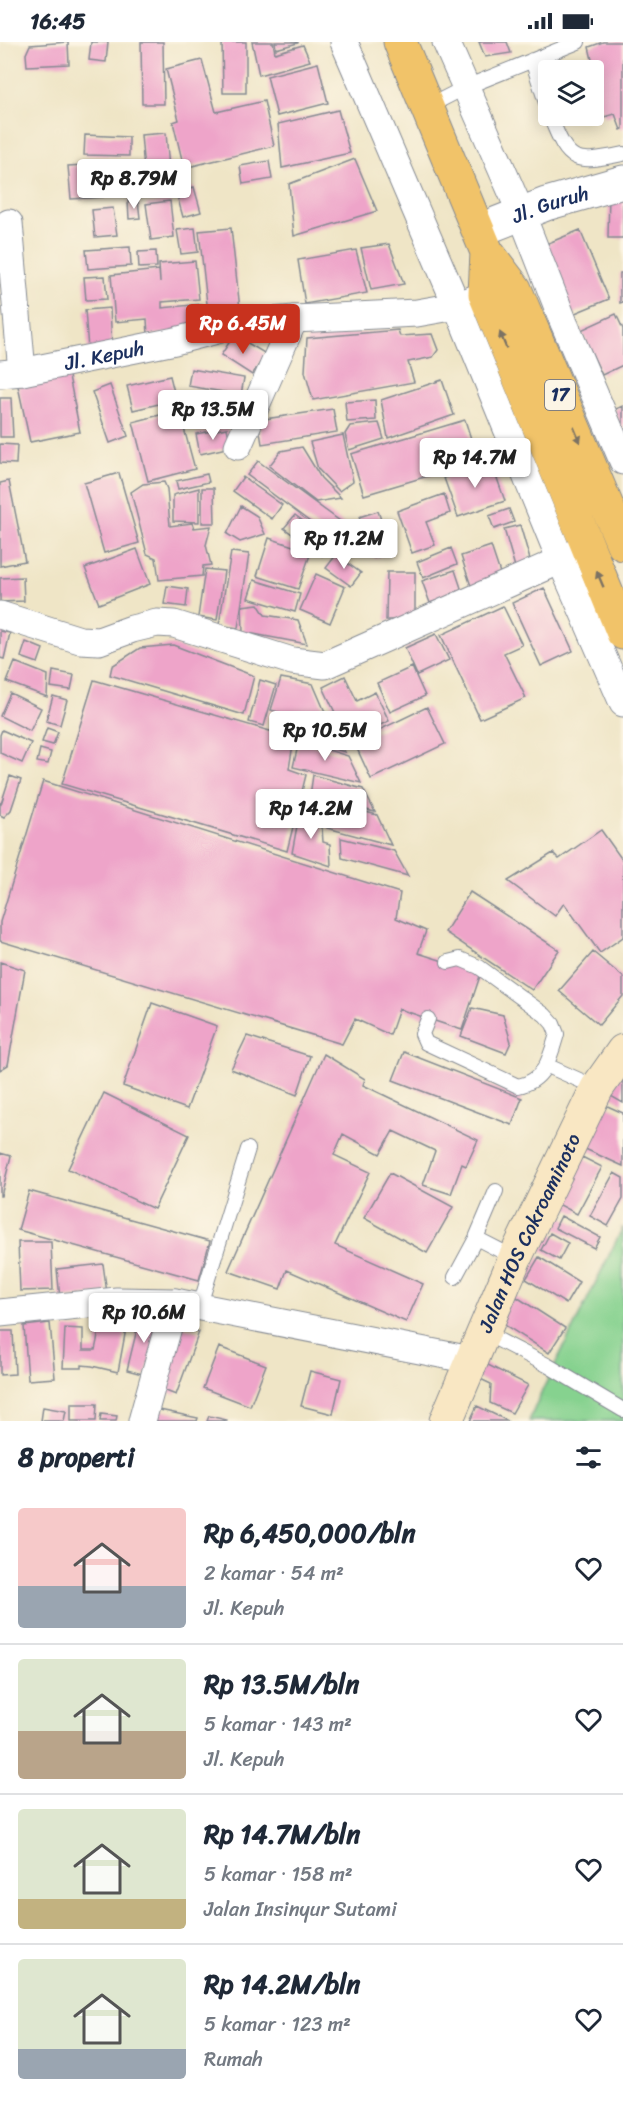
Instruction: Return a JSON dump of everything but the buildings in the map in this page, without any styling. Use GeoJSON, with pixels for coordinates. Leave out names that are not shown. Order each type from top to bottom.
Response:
{"type":"FeatureCollection","features":[{"type":"Feature","properties":{"kind":"highway","name":"17"},"geometry":{"type":"LineString","coordinates":[[400,42],[483,241],[485,296],[505,384],[574,555],[623,633]]}},
{"type":"Feature","properties":{"kind":"highway","name":"17"},"geometry":{"type":"LineString","coordinates":[[485,296],[613,494],[621,538]]}},
{"type":"Feature","properties":{"kind":"main road","name":"Jalan HOS Cokroaminoto"},"geometry":{"type":"LineString","coordinates":[[446,1421],[515,1258],[597,1088],[623,1051]]}},
{"type":"Feature","properties":{"kind":"street"},"geometry":{"type":"LineString","coordinates":[[446,42],[521,213],[564,323],[623,461]]}},
{"type":"Feature","properties":{"kind":"street"},"geometry":{"type":"LineString","coordinates":[[347,43],[485,296]]}},
{"type":"Feature","properties":{"kind":"street","name":"Jl. Guruh"},"geometry":{"type":"LineString","coordinates":[[483,241],[521,213],[623,182]]}},
{"type":"Feature","properties":{"kind":"street"},"geometry":{"type":"LineString","coordinates":[[9,223],[11,373]]}},
{"type":"Feature","properties":{"kind":"street","name":"Jl. Kepuh"},"geometry":{"type":"LineString","coordinates":[[11,373],[175,341],[240,324],[417,313],[485,296]]}},
{"type":"Feature","properties":{"kind":"street"},"geometry":{"type":"LineString","coordinates":[[238,446],[294,319]]}},
{"type":"Feature","properties":{"kind":"street"},"geometry":{"type":"LineString","coordinates":[[0,615],[80,640],[99,641],[157,623],[174,624],[292,661],[325,665],[574,555],[621,538]]}},
{"type":"Feature","properties":{"kind":"street"},"geometry":{"type":"LineString","coordinates":[[574,555],[621,694]]}},
{"type":"Feature","properties":{"kind":"street"},"geometry":{"type":"LineString","coordinates":[[0,1313],[117,1301],[187,1305],[477,1346]]}},
{"type":"Feature","properties":{"kind":"street"},"geometry":{"type":"LineString","coordinates":[[142,1421],[187,1305]]}},
{"type":"Feature","properties":{"kind":"lane"},"geometry":{"type":"LineString","coordinates":[[427,107],[466,87],[578,42]]}},
{"type":"Feature","properties":{"kind":"lane"},"geometry":{"type":"LineString","coordinates":[[532,60],[538,78]]}},
{"type":"Feature","properties":{"kind":"lane"},"geometry":{"type":"LineString","coordinates":[[556,126],[567,151],[576,158],[582,160],[623,154]]}},
{"type":"Feature","properties":{"kind":"lane"},"geometry":{"type":"LineString","coordinates":[[428,1019],[422,1034],[426,1043],[518,1086],[528,1084],[548,1066],[557,1034],[553,1024],[545,1015],[479,967],[460,959],[448,962]]}},
{"type":"Feature","properties":{"kind":"lane"},"geometry":{"type":"LineString","coordinates":[[548,1066],[597,1088]]}},
{"type":"Feature","properties":{"kind":"lane"},"geometry":{"type":"LineString","coordinates":[[187,1305],[248,1149]]}},
{"type":"Feature","properties":{"kind":"lane"},"geometry":{"type":"LineString","coordinates":[[455,1277],[476,1238],[496,1191]]}},
{"type":"Feature","properties":{"kind":"lane"},"geometry":{"type":"LineString","coordinates":[[476,1238],[515,1258]]}},
{"type":"Feature","properties":{"kind":"lane"},"geometry":{"type":"LineString","coordinates":[[477,1346],[547,1365],[623,1410]]}},
{"type":"Feature","properties":{"kind":"green space"},"geometry":{"type":"Polygon","coordinates":[[[623,1227],[623,1421],[529,1421],[542,1391],[623,1227]]]}}]}
